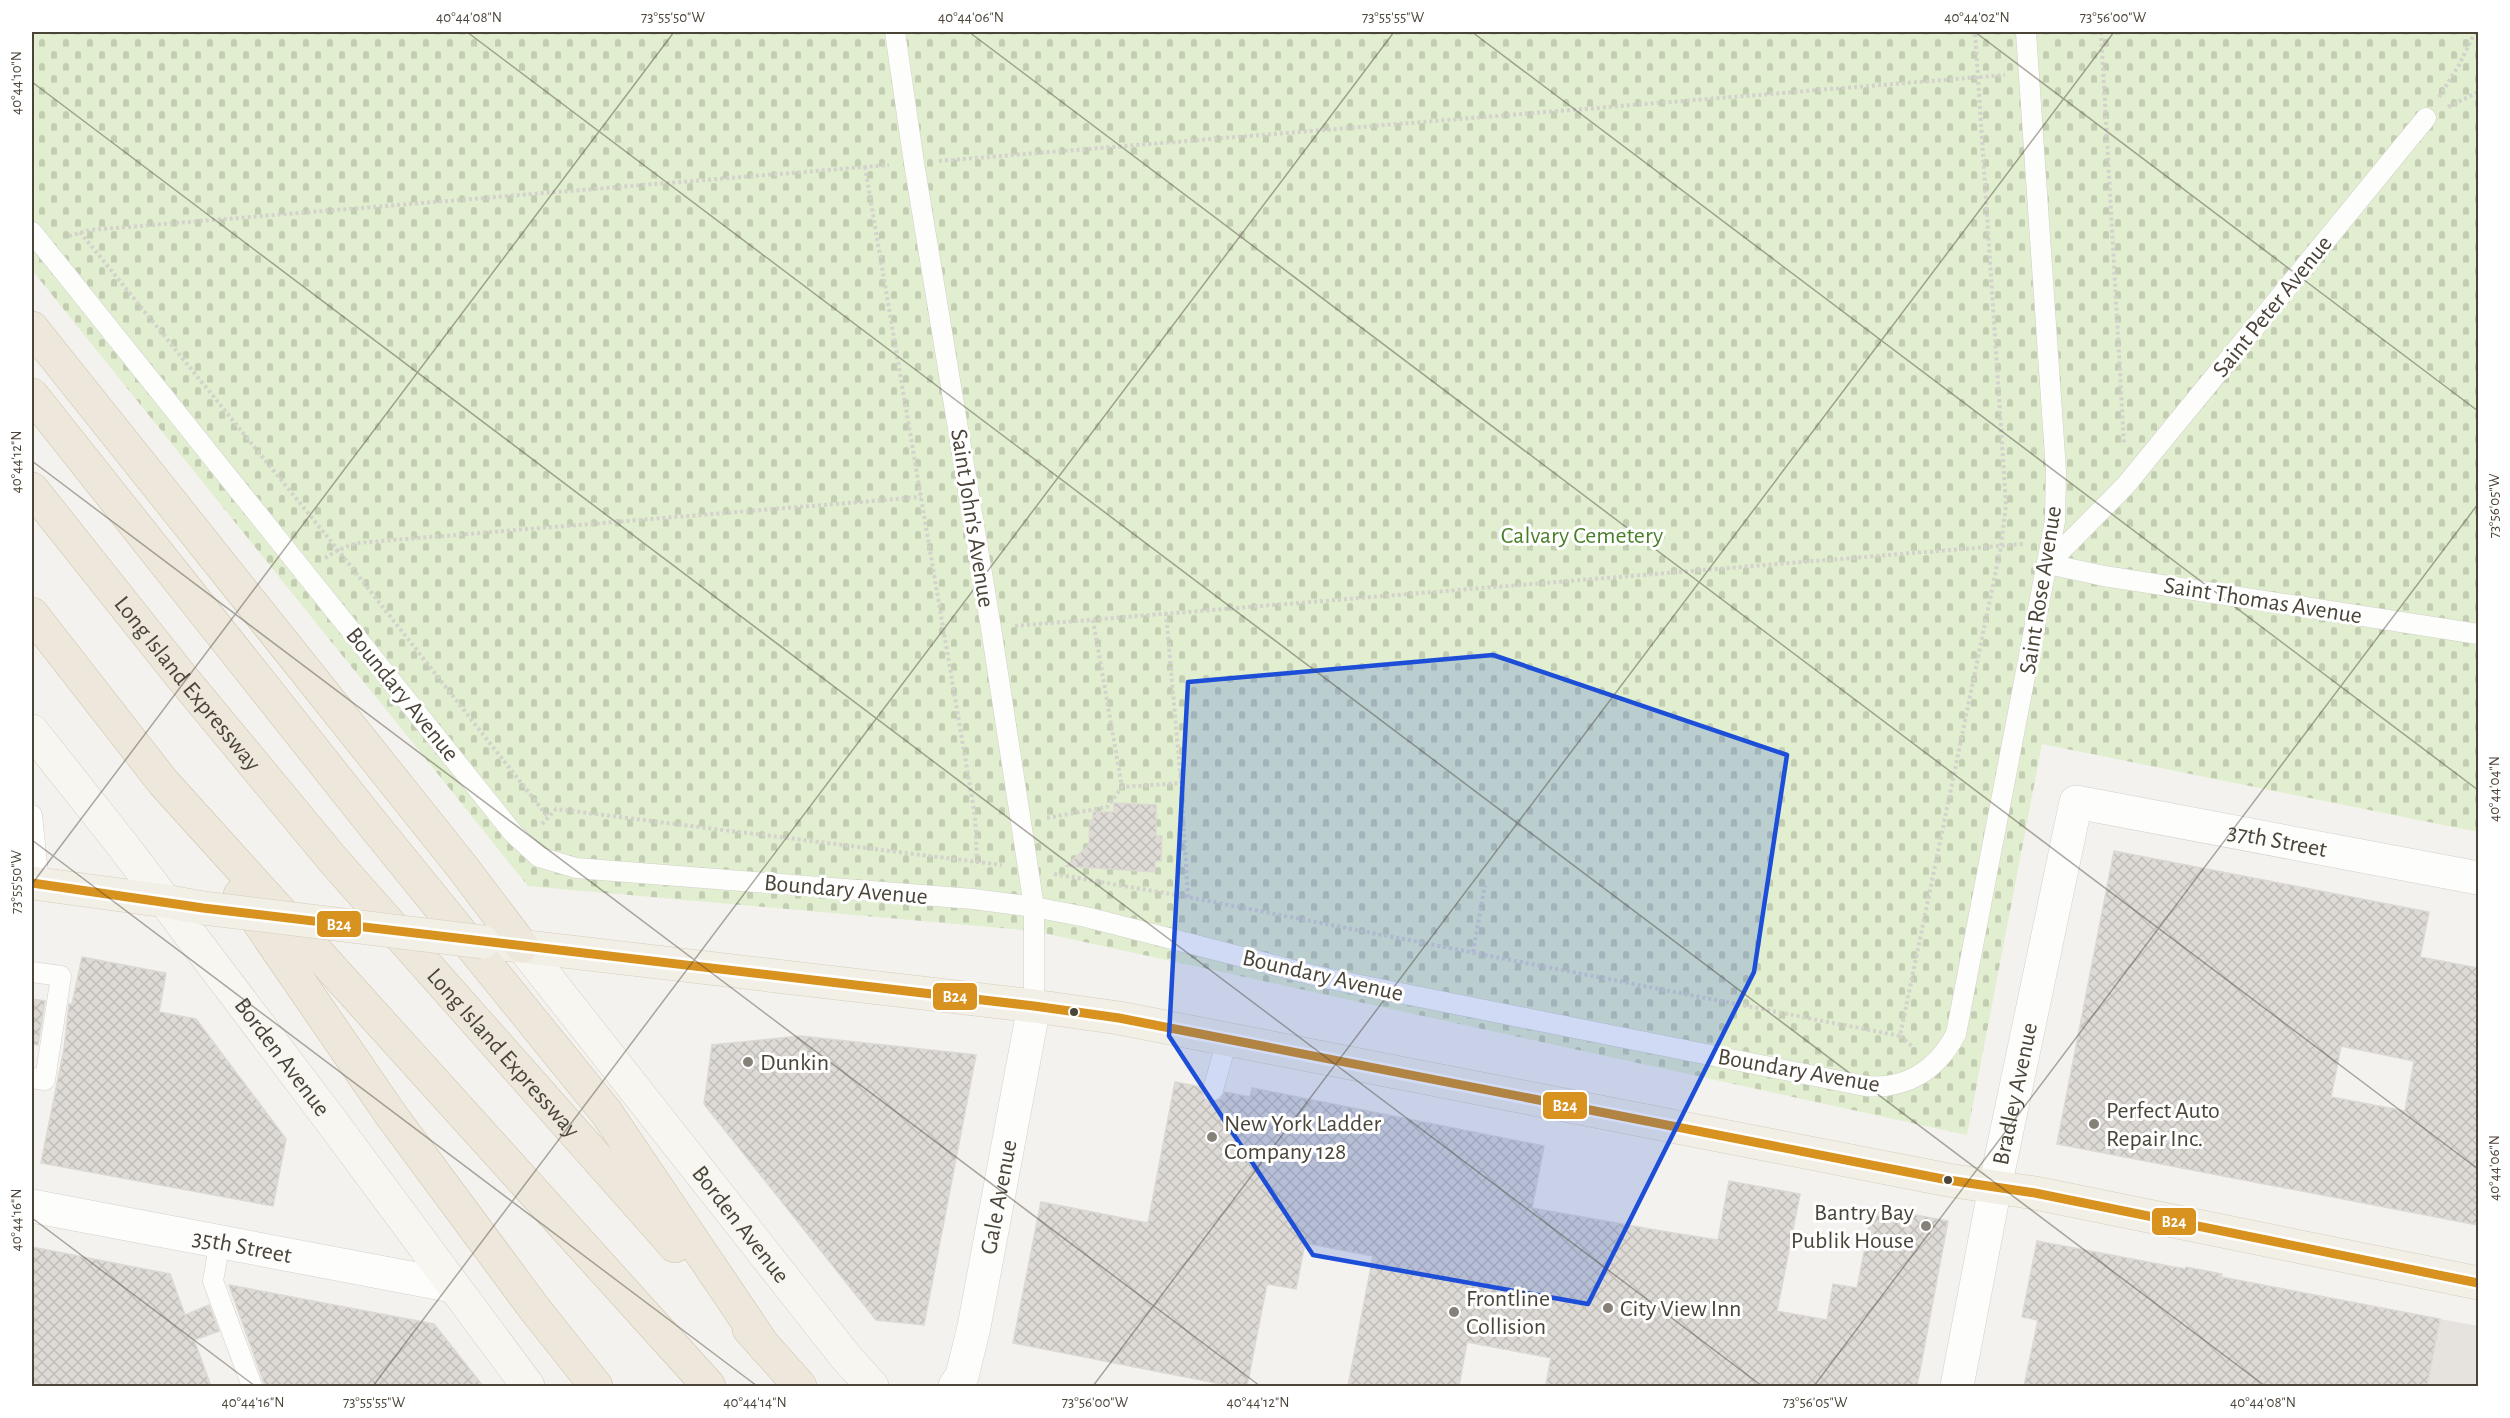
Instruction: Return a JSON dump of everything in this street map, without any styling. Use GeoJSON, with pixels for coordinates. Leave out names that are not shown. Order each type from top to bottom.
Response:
{"type":"FeatureCollection","features":[{"type":"Feature","properties":{"kind":"highway"},"geometry":{"type":"LineString","coordinates":[[32,328],[463,868],[522,946]]}},
{"type":"Feature","properties":{"kind":"highway"},"geometry":{"type":"LineString","coordinates":[[32,395],[367,817],[606,1112],[764,1346]]}},
{"type":"Feature","properties":{"kind":"highway","name":"Long Island Expressway"},"geometry":{"type":"LineString","coordinates":[[32,489],[187,684],[334,861],[800,1386]]}},
{"type":"Feature","properties":{"kind":"highway"},"geometry":{"type":"LineString","coordinates":[[32,615],[163,782],[391,1115],[541,1318],[596,1386]]}},
{"type":"Feature","properties":{"kind":"highway"},"geometry":{"type":"LineString","coordinates":[[163,782],[709,1386]]}},
{"type":"Feature","properties":{"kind":"main road","name":"Borden Avenue"},"geometry":{"type":"LineString","coordinates":[[32,731],[333,1122],[528,1386]]}},
{"type":"Feature","properties":{"kind":"main road"},"geometry":{"type":"LineString","coordinates":[[35,884],[203,908],[1119,1018],[2478,1283]]}},
{"type":"Feature","properties":{"kind":"main road","name":"Borden Avenue"},"geometry":{"type":"LineString","coordinates":[[522,946],[845,1356],[872,1386]]}},
{"type":"Feature","properties":{"kind":"street","name":"37th Street"},"geometry":{"type":"LineString","coordinates":[[2076,802],[2478,878]]}},
{"type":"Feature","properties":{"kind":"street","name":"Bradley Avenue"},"geometry":{"type":"LineString","coordinates":[[1958,1386],[1995,1187],[2076,802]]}},
{"type":"Feature","properties":{"kind":"street","name":"Gale Avenue"},"geometry":{"type":"LineString","coordinates":[[961,1386],[1034,1006]]}},
{"type":"Feature","properties":{"kind":"street","name":"35th Street"},"geometry":{"type":"LineString","coordinates":[[32,1206],[453,1286]]}},
{"type":"Feature","properties":{"kind":"lane","name":"Saint John's Avenue"},"geometry":{"type":"LineString","coordinates":[[895,32],[1034,907],[1034,1006]]}},
{"type":"Feature","properties":{"kind":"lane","name":"Saint Rose Avenue"},"geometry":{"type":"LineString","coordinates":[[1934,1064],[1950,1045],[1960,1018],[2052,542],[2056,471],[2026,32]]}},
{"type":"Feature","properties":{"kind":"lane","name":"Saint Peter Avenue"},"geometry":{"type":"LineString","coordinates":[[2048,564],[2126,485],[2426,118]]}},
{"type":"Feature","properties":{"kind":"lane","name":"Boundary Avenue"},"geometry":{"type":"LineString","coordinates":[[32,232],[523,844],[539,857],[576,868],[973,899],[1034,907],[1086,917],[1325,978],[1865,1086],[1891,1086],[1903,1083],[1917,1078],[1934,1064]]}},
{"type":"Feature","properties":{"kind":"lane","name":"Saint Thomas Avenue"},"geometry":{"type":"LineString","coordinates":[[2048,564],[2104,576],[2478,634]]}},
{"type":"Feature","properties":{"kind":"lane"},"geometry":{"type":"LineString","coordinates":[[32,815],[35,884]]}},
{"type":"Feature","properties":{"kind":"lane"},"geometry":{"type":"LineString","coordinates":[[32,972],[61,976],[45,1080],[32,1078]]}},
{"type":"Feature","properties":{"kind":"lane"},"geometry":{"type":"LineString","coordinates":[[1213,1090],[1227,1040]]}},
{"type":"Feature","properties":{"kind":"lane"},"geometry":{"type":"LineString","coordinates":[[220,1241],[213,1281],[252,1386]]}},
{"type":"Feature","properties":{"kind":"path"},"geometry":{"type":"LineString","coordinates":[[523,844],[556,809],[977,861],[1188,897],[1900,1036],[2001,546],[2006,505],[2004,445],[1975,32]]}},
{"type":"Feature","properties":{"kind":"path"},"geometry":{"type":"LineString","coordinates":[[2101,32],[2126,485]]}},
{"type":"Feature","properties":{"kind":"path"},"geometry":{"type":"LineString","coordinates":[[2426,118],[2459,65],[2475,32]]}},
{"type":"Feature","properties":{"kind":"path"},"geometry":{"type":"LineString","coordinates":[[44,248],[80,232],[1978,77]]}},
{"type":"Feature","properties":{"kind":"path"},"geometry":{"type":"LineString","coordinates":[[2426,118],[2478,92]]}},
{"type":"Feature","properties":{"kind":"path"},"geometry":{"type":"LineString","coordinates":[[865,167],[975,816],[977,861]]}},
{"type":"Feature","properties":{"kind":"path"},"geometry":{"type":"LineString","coordinates":[[80,232],[338,549],[548,817]]}},
{"type":"Feature","properties":{"kind":"path"},"geometry":{"type":"LineString","coordinates":[[306,573],[338,549],[357,543],[921,497]]}},
{"type":"Feature","properties":{"kind":"path"},"geometry":{"type":"LineString","coordinates":[[991,628],[2052,542]]}},
{"type":"Feature","properties":{"kind":"path"},"geometry":{"type":"LineString","coordinates":[[1166,613],[1181,783],[1188,897]]}},
{"type":"Feature","properties":{"kind":"path"},"geometry":{"type":"LineString","coordinates":[[1021,821],[1107,807],[1122,787],[1093,620]]}},
{"type":"Feature","properties":{"kind":"path"},"geometry":{"type":"LineString","coordinates":[[1122,787],[1181,783]]}},
{"type":"Feature","properties":{"kind":"path"},"geometry":{"type":"LineString","coordinates":[[1473,952],[1485,885]]}},
{"type":"Feature","properties":{"kind":"highlighted area"},"geometry":{"type":"Polygon","coordinates":[[[1493,655],[1787,755],[1754,972],[1588,1304],[1313,1255],[1169,1036],[1188,682],[1493,655]]]}},
{"type":"Feature","properties":{"kind":"green space","name":"Calvary Cemetery"},"geometry":{"type":"Polygon","coordinates":[[[32,32],[2478,32],[2478,832],[2042,744],[1967,1135],[1034,931],[528,886],[32,270],[32,32]]]}},
{"type":"Feature","properties":{"kind":"shaded area"},"geometry":{"type":"Polygon","coordinates":[[[2440,1319],[2478,1326],[2478,1386],[2427,1386],[2440,1319]]]}},
{"type":"Feature","properties":{"kind":"building"},"geometry":{"type":"Polygon","coordinates":[[[1114,803],[1156,805],[1156,836],[1162,836],[1161,861],[1155,861],[1155,872],[1066,866],[1089,845],[1090,820],[1093,820],[1093,812],[1114,812],[1114,803]]]}},
{"type":"Feature","properties":{"kind":"building"},"geometry":{"type":"Polygon","coordinates":[[[2114,851],[2429,912],[2420,957],[2478,968],[2478,1225],[2057,1144],[2114,851]],[[2341,1046],[2331,1097],[2405,1111],[2414,1061],[2341,1046]]]}},
{"type":"Feature","properties":{"kind":"building"},"geometry":{"type":"Polygon","coordinates":[[[82,957],[166,973],[159,1012],[196,1019],[286,1139],[273,1206],[41,1163],[64,1049],[69,1004],[72,1004],[82,957]]]}},
{"type":"Feature","properties":{"kind":"building"},"geometry":{"type":"Polygon","coordinates":[[[32,999],[45,1001],[38,1045],[32,1044],[32,999]]]}},
{"type":"Feature","properties":{"kind":"building"},"geometry":{"type":"Polygon","coordinates":[[[800,1036],[976,1055],[924,1325],[876,1320],[704,1104],[712,1045],[800,1036]]]}},
{"type":"Feature","properties":{"kind":"building"},"geometry":{"type":"Polygon","coordinates":[[[1175,1082],[1201,1087],[1204,1098],[1210,1102],[1221,1099],[1225,1092],[1250,1097],[1252,1088],[1544,1146],[1532,1208],[1718,1240],[1729,1181],[1800,1194],[1777,1311],[1827,1320],[1833,1284],[1857,1288],[1873,1207],[1948,1221],[1917,1386],[1559,1386],[1546,1384],[1551,1358],[1467,1342],[1459,1386],[1348,1386],[1373,1256],[1305,1243],[1296,1289],[1267,1284],[1247,1386],[1231,1386],[1013,1343],[1041,1202],[1148,1223],[1175,1082]]]}},
{"type":"Feature","properties":{"kind":"building"},"geometry":{"type":"Polygon","coordinates":[[[2037,1241],[2185,1269],[2186,1267],[2222,1274],[2221,1277],[2440,1319],[2427,1386],[2024,1386],[2038,1320],[2022,1317],[2037,1241]]]}},
{"type":"Feature","properties":{"kind":"building"},"geometry":{"type":"Polygon","coordinates":[[[32,1247],[170,1274],[185,1315],[209,1305],[219,1331],[194,1340],[211,1386],[32,1386],[32,1247]]]}},
{"type":"Feature","properties":{"kind":"building"},"geometry":{"type":"Polygon","coordinates":[[[229,1285],[434,1324],[483,1386],[265,1386],[229,1285]]]}},
{"type":"Feature","properties":{"kind":"transit line","name":"B24"},"geometry":{"type":"LineString","coordinates":[[32,883],[203,908],[1119,1018],[1948,1180],[2035,1193],[2478,1283]]}},
{"type":"Feature","properties":{"kind":"place","name":"Dunkin"},"geometry":{"type":"Point","coordinates":[748,1062]}},
{"type":"Feature","properties":{"kind":"place","name":"Perfect Auto Repair Inc."},"geometry":{"type":"Point","coordinates":[2094,1124]}},
{"type":"Feature","properties":{"kind":"place","name":"New York Ladder Company 128"},"geometry":{"type":"Point","coordinates":[1212,1137]}},
{"type":"Feature","properties":{"kind":"place","name":"Bantry Bay Publik House"},"geometry":{"type":"Point","coordinates":[1926,1226]}},
{"type":"Feature","properties":{"kind":"place","name":"City View Inn"},"geometry":{"type":"Point","coordinates":[1608,1308]}},
{"type":"Feature","properties":{"kind":"place","name":"Frontline Collision"},"geometry":{"type":"Point","coordinates":[1454,1312]}}]}
